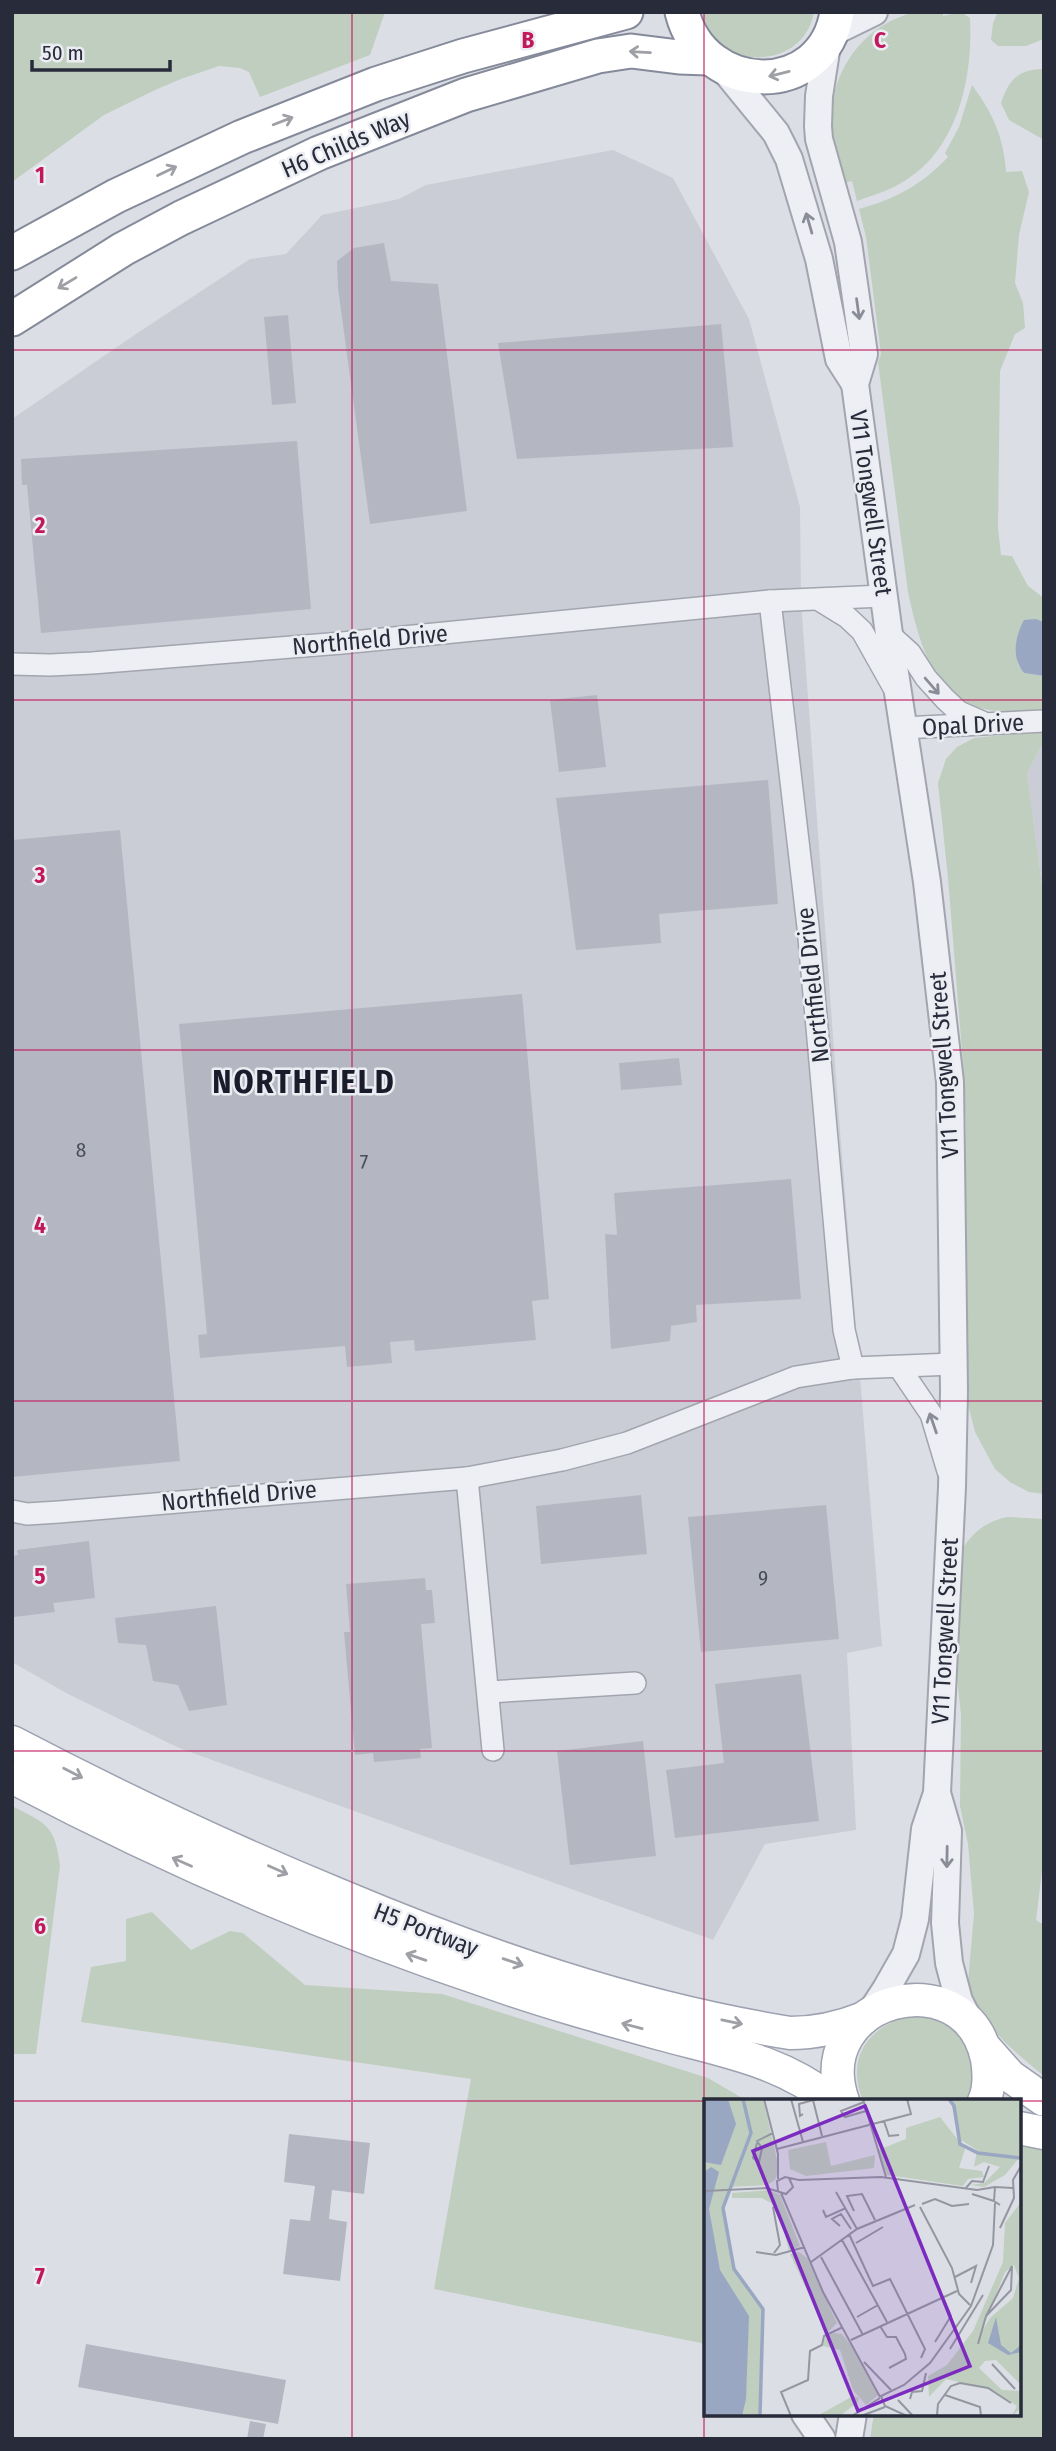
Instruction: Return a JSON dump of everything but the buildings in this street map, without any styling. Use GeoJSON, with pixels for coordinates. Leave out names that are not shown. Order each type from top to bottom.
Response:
{"type":"FeatureCollection","features":[{"type":"Feature","properties":{"kind":"highway","name":"H6 Childs Way"},"geometry":{"type":"LineString","coordinates":[[12,253],[116,196],[219,147],[388,80],[517,40],[625,12]]}},
{"type":"Feature","properties":{"kind":"highway"},"geometry":{"type":"LineString","coordinates":[[682,12],[687,30],[715,63]]}},
{"type":"Feature","properties":{"kind":"highway","name":"H6 Childs Way"},"geometry":{"type":"LineString","coordinates":[[12,319],[122,250],[220,199],[344,143],[466,95],[598,56],[631,51],[715,63],[747,76],[774,76],[810,59],[832,28]]}},
{"type":"Feature","properties":{"kind":"main road","name":"H5 Portway"},"geometry":{"type":"LineString","coordinates":[[12,1741],[130,1803],[281,1871],[446,1939],[627,1998],[790,2033],[813,2033],[832,2029],[887,2004],[924,2000],[942,2005],[958,2014],[978,2037]]}},
{"type":"Feature","properties":{"kind":"main road","name":"H5 Portway"},"geometry":{"type":"LineString","coordinates":[[12,1777],[164,1853],[281,1905],[372,1941],[581,2012],[748,2056],[797,2077],[829,2099]]}},
{"type":"Feature","properties":{"kind":"main road"},"geometry":{"type":"LineString","coordinates":[[842,2099],[838,2081],[839,2063],[852,2031],[867,2015]]}},
{"type":"Feature","properties":{"kind":"main road"},"geometry":{"type":"LineString","coordinates":[[978,2037],[1023,2087],[1044,2100]]}},
{"type":"Feature","properties":{"kind":"main road"},"geometry":{"type":"LineString","coordinates":[[978,2037],[989,2072],[984,2099]]}},
{"type":"Feature","properties":{"kind":"main road"},"geometry":{"type":"LineString","coordinates":[[1021,2128],[1044,2133]]}},
{"type":"Feature","properties":{"kind":"street"},"geometry":{"type":"LineString","coordinates":[[832,28],[874,12]]}},
{"type":"Feature","properties":{"kind":"street","name":"V11 Tongwell Street"},"geometry":{"type":"LineString","coordinates":[[832,28],[819,96],[819,139],[848,242],[864,354],[855,384],[902,728],[927,882],[950,1082],[952,1487],[937,1793],[925,1829],[915,1919],[906,1954],[887,1989],[867,2015]]}},
{"type":"Feature","properties":{"kind":"street","name":"V11 Tongwell Street"},"geometry":{"type":"LineString","coordinates":[[715,63],[776,133],[799,187],[819,259],[839,359],[855,384]]}},
{"type":"Feature","properties":{"kind":"street","name":"Northfield Drive"},"geometry":{"type":"LineString","coordinates":[[12,664],[50,666],[92,663],[328,644],[770,601],[821,601],[883,596]]}},
{"type":"Feature","properties":{"kind":"street","name":"Northfield Drive"},"geometry":{"type":"LineString","coordinates":[[770,601],[808,927],[845,1330],[853,1368]]}},
{"type":"Feature","properties":{"kind":"street"},"geometry":{"type":"LineString","coordinates":[[821,601],[847,617],[862,631],[899,696]]}},
{"type":"Feature","properties":{"kind":"street"},"geometry":{"type":"LineString","coordinates":[[889,634],[910,653],[944,699],[960,712],[988,724]]}},
{"type":"Feature","properties":{"kind":"street","name":"Opal Drive"},"geometry":{"type":"LineString","coordinates":[[902,728],[1044,721]]}},
{"type":"Feature","properties":{"kind":"street","name":"Northfield Drive"},"geometry":{"type":"LineString","coordinates":[[12,1511],[27,1514],[59,1512],[467,1478],[601,1451],[796,1377],[853,1368],[953,1364]]}},
{"type":"Feature","properties":{"kind":"street"},"geometry":{"type":"LineString","coordinates":[[899,1367],[931,1415],[952,1487]]}},
{"type":"Feature","properties":{"kind":"street"},"geometry":{"type":"LineString","coordinates":[[467,1478],[493,1750]]}},
{"type":"Feature","properties":{"kind":"street"},"geometry":{"type":"LineString","coordinates":[[489,1692],[635,1683]]}},
{"type":"Feature","properties":{"kind":"street","name":"V11 Tongwell Street"},"geometry":{"type":"LineString","coordinates":[[937,1793],[948,1831],[946,1923],[949,1963],[958,2001],[978,2037]]}},
{"type":"Feature","properties":{"kind":"street"},"geometry":{"type":"LineString","coordinates":[[806,2416],[822,2439]]}},
{"type":"Feature","properties":{"kind":"street"},"geometry":{"type":"LineString","coordinates":[[849,2439],[853,2416]]}},
{"type":"Feature","properties":{"kind":"shaded area"},"geometry":{"type":"Polygon","coordinates":[[[613,150],[673,178],[749,319],[800,507],[801,602],[882,1646],[847,1653],[856,1830],[765,1844],[713,1940],[179,1748],[68,1694],[12,1662],[12,419],[250,259],[286,254],[322,215],[399,199],[426,185],[613,150]]]}},
{"type":"Feature","properties":{"kind":"shaded area"},"geometry":{"type":"Polygon","coordinates":[[[1044,741],[1044,901],[1027,773],[1044,741]]]}},
{"type":"Feature","properties":{"kind":"green space"},"geometry":{"type":"Polygon","coordinates":[[[12,12],[385,12],[370,55],[260,97],[249,72],[240,68],[219,66],[181,79],[104,115],[12,182],[12,12]]]}},
{"type":"Feature","properties":{"kind":"green space"},"geometry":{"type":"Polygon","coordinates":[[[703,12],[814,12],[807,32],[794,46],[777,54],[758,57],[739,55],[723,46],[710,32],[703,12]]]}},
{"type":"Feature","properties":{"kind":"green space"},"geometry":{"type":"Polygon","coordinates":[[[917,12],[943,12],[943,16],[961,12],[970,18],[969,63],[959,108],[939,149],[924,166],[894,187],[857,201],[852,181],[844,183],[834,141],[834,94],[841,74],[863,41],[897,18],[917,12]]]}},
{"type":"Feature","properties":{"kind":"green space"},"geometry":{"type":"Polygon","coordinates":[[[998,12],[1044,12],[1044,39],[1026,46],[998,46],[991,40],[993,23],[998,12]]]}},
{"type":"Feature","properties":{"kind":"green space"},"geometry":{"type":"Polygon","coordinates":[[[1044,69],[1044,140],[1009,120],[1001,103],[1007,88],[1016,77],[1027,71],[1044,69]]]}},
{"type":"Feature","properties":{"kind":"green space"},"geometry":{"type":"Polygon","coordinates":[[[972,85],[996,126],[1003,147],[1006,172],[1022,171],[1029,192],[1019,235],[1015,283],[1023,303],[1025,328],[1015,334],[1000,371],[998,528],[1001,555],[1012,556],[1028,586],[1044,598],[1044,622],[1036,619],[1016,643],[1018,665],[1024,673],[1044,676],[1044,711],[996,711],[970,704],[954,694],[941,681],[923,648],[908,592],[878,362],[881,354],[866,237],[859,209],[907,190],[928,176],[948,157],[945,153],[959,127],[972,85]]]}},
{"type":"Feature","properties":{"kind":"green space"},"geometry":{"type":"Polygon","coordinates":[[[1044,731],[1044,741],[1027,773],[1044,901],[1044,1494],[1029,1492],[1010,1482],[995,1469],[975,1432],[969,1408],[963,1291],[966,1130],[964,1076],[938,783],[946,759],[957,747],[974,738],[1044,731]]]}},
{"type":"Feature","properties":{"kind":"green space"},"geometry":{"type":"Polygon","coordinates":[[[1007,1517],[1044,1519],[1044,1855],[1036,1920],[1044,1925],[1044,2076],[987,2023],[972,1996],[968,1982],[974,1914],[968,1844],[960,1806],[961,1715],[954,1651],[961,1551],[980,1529],[1007,1517]]]}},
{"type":"Feature","properties":{"kind":"green space"},"geometry":{"type":"Polygon","coordinates":[[[12,1806],[47,1827],[55,1842],[60,1866],[36,2054],[12,2054],[12,1806]]]}},
{"type":"Feature","properties":{"kind":"green space"},"geometry":{"type":"Polygon","coordinates":[[[152,1912],[191,1950],[230,1931],[243,1933],[305,1985],[442,1994],[708,2078],[744,2099],[704,2099],[704,2344],[434,2289],[471,2079],[81,2022],[91,1967],[126,1961],[126,1919],[152,1912]]]}},
{"type":"Feature","properties":{"kind":"green space"},"geometry":{"type":"Polygon","coordinates":[[[907,2016],[926,2018],[945,2024],[962,2039],[973,2069],[968,2099],[862,2099],[857,2072],[863,2048],[880,2029],[907,2016]]]}},
{"type":"Feature","properties":{"kind":"green space"},"geometry":{"type":"Polygon","coordinates":[[[1044,2137],[1044,2439],[870,2439],[874,2416],[1021,2416],[1021,2143],[1044,2137]]]}},
{"type":"Feature","properties":{"kind":"water"},"geometry":{"type":"Polygon","coordinates":[[[1036,619],[1044,622],[1044,676],[1024,673],[1016,654],[1018,633],[1024,620],[1036,619]]]}},
{"type":"Feature","properties":{"kind":"district","name":"NORTHFIELD"},"geometry":{"type":"Point","coordinates":[304,1082]}}]}
